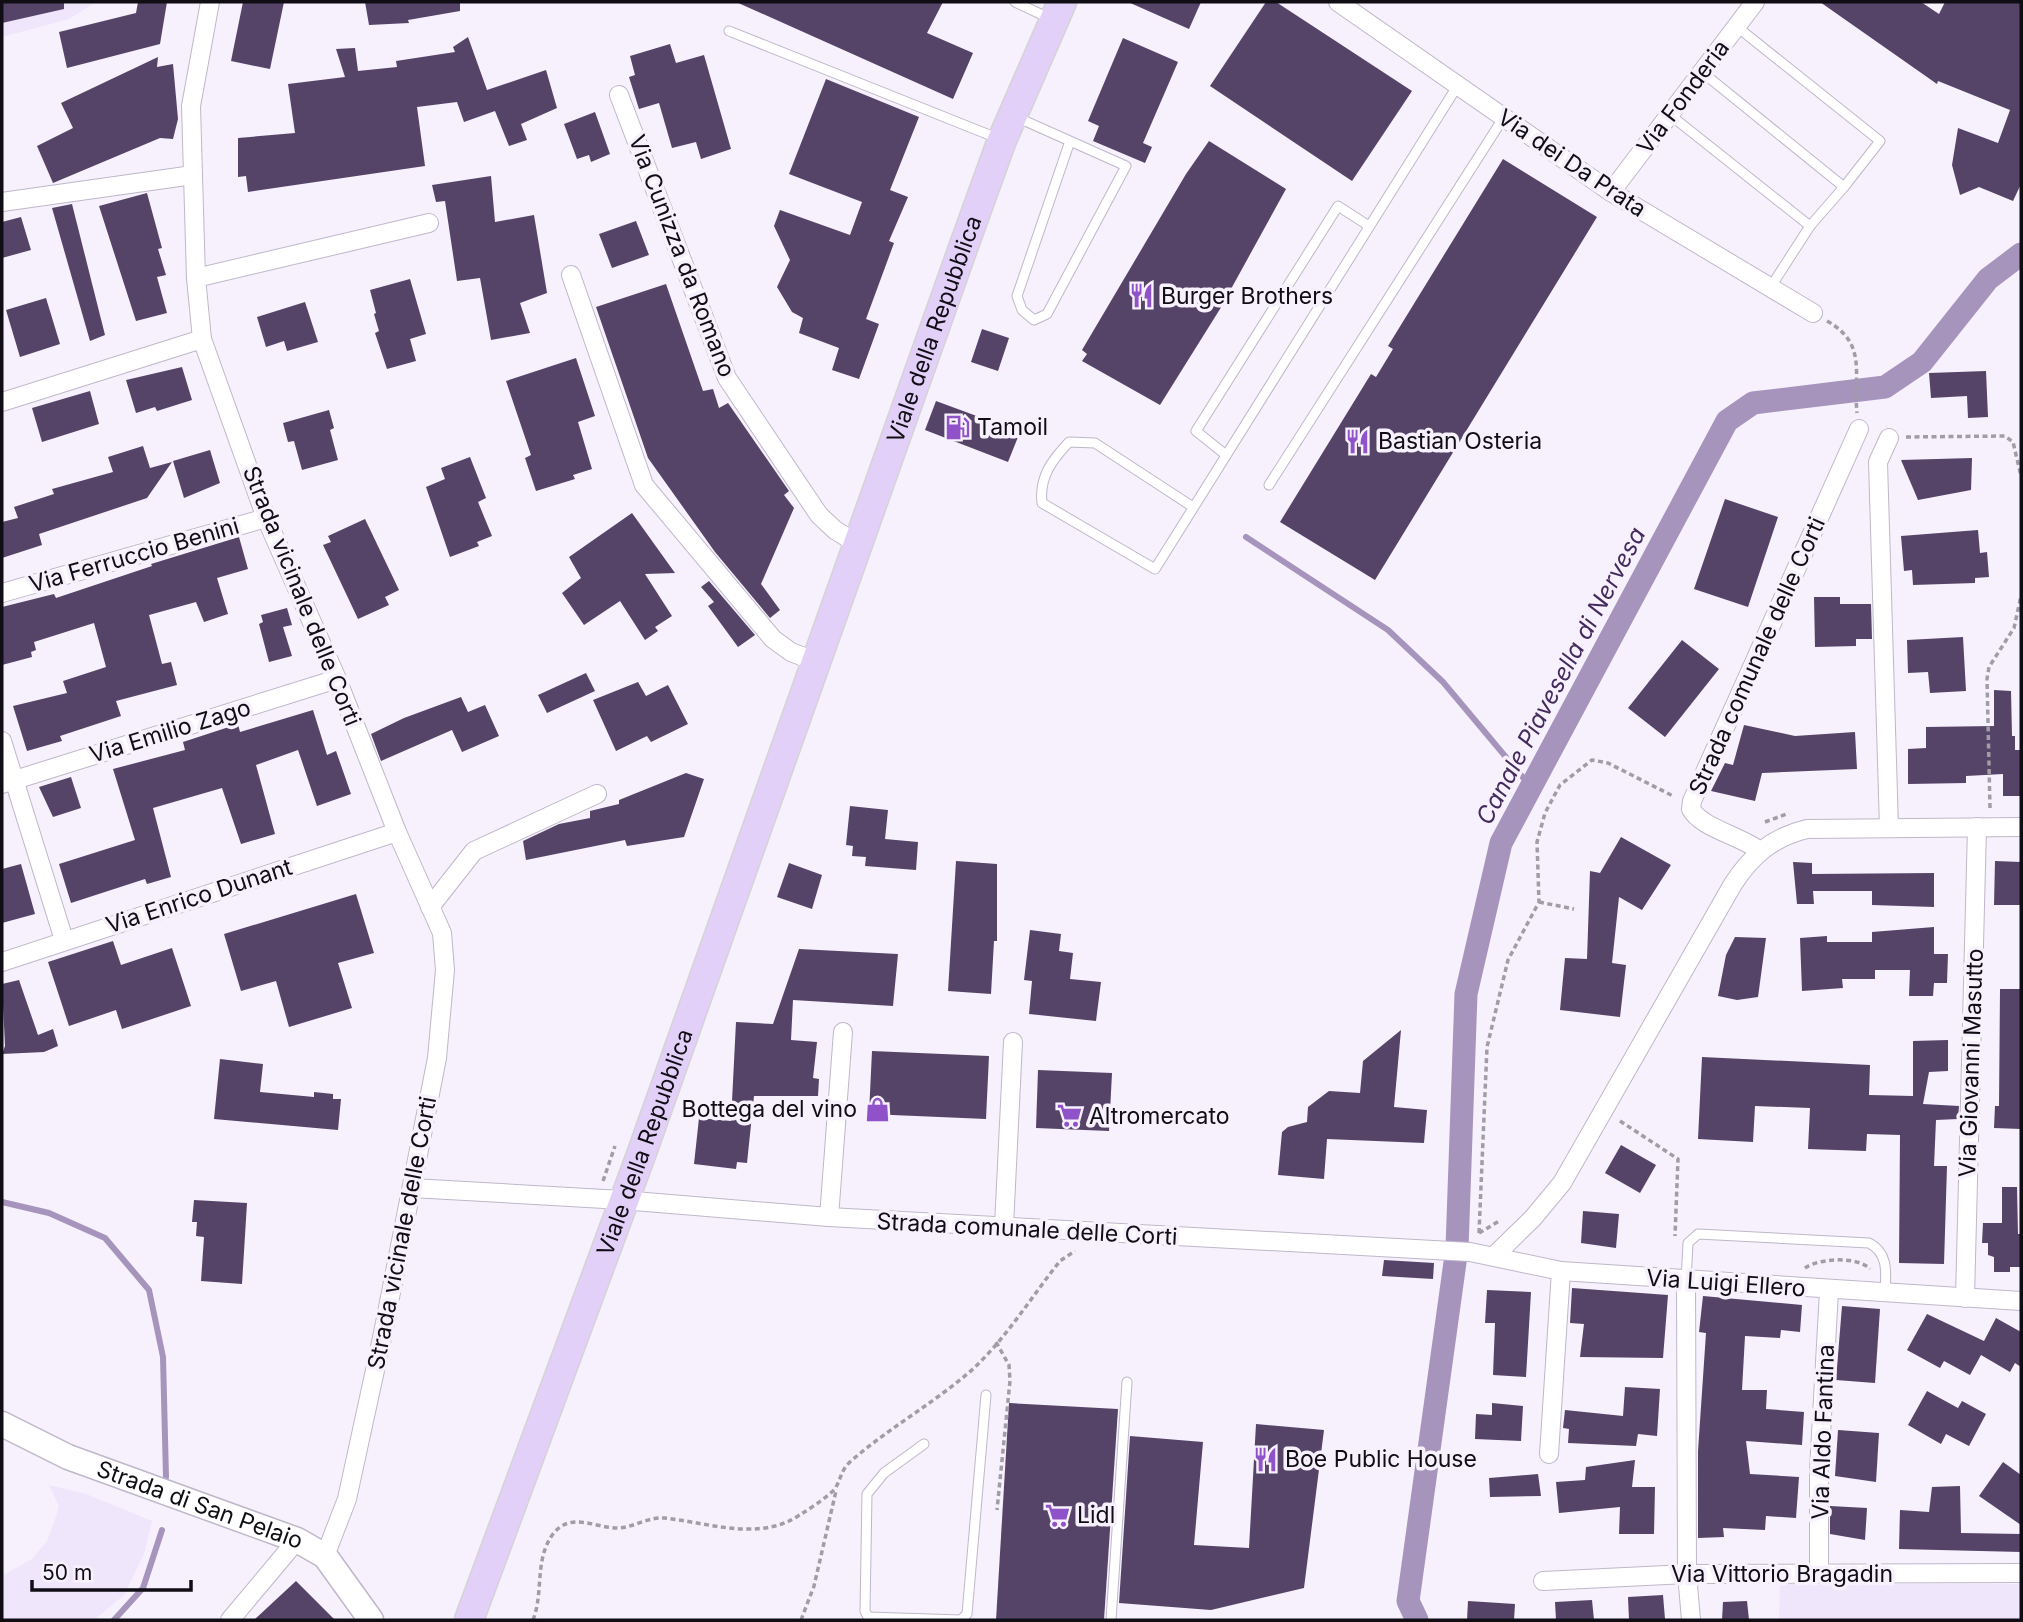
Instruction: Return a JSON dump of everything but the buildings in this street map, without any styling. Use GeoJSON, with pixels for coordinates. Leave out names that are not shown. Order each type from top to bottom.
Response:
{"type":"FeatureCollection","features":[{"type":"Feature","properties":{"kind":"main road","name":"Viale della Repubblica"},"geometry":{"type":"LineString","coordinates":[[469,1620],[1007,128],[1058,11]]}},
{"type":"Feature","properties":{"kind":"main road","name":"Strada di San Pelaio"},"geometry":{"type":"LineString","coordinates":[[2,1424],[68,1457],[297,1541],[325,1556],[371,1620]]}},
{"type":"Feature","properties":{"kind":"street","name":"Strada vicinale delle Corti"},"geometry":{"type":"LineString","coordinates":[[210,2],[191,106],[196,278],[202,339],[266,518],[337,679],[397,832],[442,933],[445,970],[443,1014],[412,1188],[347,1499],[325,1556]]}},
{"type":"Feature","properties":{"kind":"street","name":"Via dei Da Prata"},"geometry":{"type":"LineString","coordinates":[[1338,2],[1611,192],[1813,313]]}},
{"type":"Feature","properties":{"kind":"street","name":"Via Fonderia"},"geometry":{"type":"LineString","coordinates":[[1611,192],[1755,2]]}},
{"type":"Feature","properties":{"kind":"street","name":"Via Cunizza da Romano"},"geometry":{"type":"LineString","coordinates":[[619,95],[727,378],[819,515],[835,530],[856,542]]}},
{"type":"Feature","properties":{"kind":"street"},"geometry":{"type":"LineString","coordinates":[[2,202],[194,175]]}},
{"type":"Feature","properties":{"kind":"street"},"geometry":{"type":"LineString","coordinates":[[196,278],[429,223]]}},
{"type":"Feature","properties":{"kind":"street"},"geometry":{"type":"LineString","coordinates":[[572,275],[644,485],[773,639],[791,652],[814,661]]}},
{"type":"Feature","properties":{"kind":"street"},"geometry":{"type":"LineString","coordinates":[[2,402],[202,339]]}},
{"type":"Feature","properties":{"kind":"street","name":"Strada comunale delle Corti"},"geometry":{"type":"LineString","coordinates":[[1760,851],[1743,838],[1702,822],[1691,809],[1692,801],[1859,429]]}},
{"type":"Feature","properties":{"kind":"street"},"geometry":{"type":"LineString","coordinates":[[1889,438],[1878,461],[1889,828]]}},
{"type":"Feature","properties":{"kind":"street","name":"Via Ferruccio Benini"},"geometry":{"type":"LineString","coordinates":[[2,593],[266,518]]}},
{"type":"Feature","properties":{"kind":"street","name":"Via Emilio Zago"},"geometry":{"type":"LineString","coordinates":[[8,782],[337,679]]}},
{"type":"Feature","properties":{"kind":"street"},"geometry":{"type":"LineString","coordinates":[[2,741],[8,782],[64,940]]}},
{"type":"Feature","properties":{"kind":"street"},"geometry":{"type":"LineString","coordinates":[[430,907],[474,851],[597,794]]}},
{"type":"Feature","properties":{"kind":"street","name":"Via Giovanni Masutto"},"geometry":{"type":"LineString","coordinates":[[1965,1298],[1977,827]]}},
{"type":"Feature","properties":{"kind":"street"},"geometry":{"type":"LineString","coordinates":[[1494,1256],[1562,1183],[1733,884],[1760,851],[1789,833],[1807,829],[2021,827]]}},
{"type":"Feature","properties":{"kind":"street","name":"Via Enrico Dunant"},"geometry":{"type":"LineString","coordinates":[[2,961],[397,832]]}},
{"type":"Feature","properties":{"kind":"street"},"geometry":{"type":"LineString","coordinates":[[829,1217],[843,1032]]}},
{"type":"Feature","properties":{"kind":"street"},"geometry":{"type":"LineString","coordinates":[[1003,1226],[1013,1042]]}},
{"type":"Feature","properties":{"kind":"street","name":"Strada comunale delle Corti"},"geometry":{"type":"LineString","coordinates":[[412,1188],[622,1200],[829,1217],[1432,1250]]}},
{"type":"Feature","properties":{"kind":"street","name":"Via Luigi Ellero"},"geometry":{"type":"LineString","coordinates":[[1432,1250],[1470,1252],[1561,1271],[1885,1295],[2021,1301]]}},
{"type":"Feature","properties":{"kind":"street"},"geometry":{"type":"LineString","coordinates":[[1549,1454],[1561,1271]]}},
{"type":"Feature","properties":{"kind":"street"},"geometry":{"type":"LineString","coordinates":[[1686,1281],[1687,1574],[1691,1620]]}},
{"type":"Feature","properties":{"kind":"street","name":"Via Aldo Fantina"},"geometry":{"type":"LineString","coordinates":[[1819,1573],[1819,1470],[1829,1291]]}},
{"type":"Feature","properties":{"kind":"street"},"geometry":{"type":"LineString","coordinates":[[230,1620],[297,1541]]}},
{"type":"Feature","properties":{"kind":"street","name":"Via Vittorio Bragadin"},"geometry":{"type":"LineString","coordinates":[[1543,1581],[1687,1574],[2021,1573]]}},
{"type":"Feature","properties":{"kind":"lane"},"geometry":{"type":"LineString","coordinates":[[1015,2],[1058,11]]}},
{"type":"Feature","properties":{"kind":"lane"},"geometry":{"type":"LineString","coordinates":[[1737,26],[1880,141],[1810,226],[1770,288]]}},
{"type":"Feature","properties":{"kind":"lane"},"geometry":{"type":"LineString","coordinates":[[729,31],[1007,128],[1070,141],[1126,166],[1047,314],[1034,320],[1022,310],[1017,296],[1070,141]]}},
{"type":"Feature","properties":{"kind":"lane"},"geometry":{"type":"LineString","coordinates":[[1702,72],[1844,187]]}},
{"type":"Feature","properties":{"kind":"lane"},"geometry":{"type":"LineString","coordinates":[[1193,507],[1095,443],[1069,442],[1051,462],[1040,488],[1042,503],[1154,569],[1226,455],[1369,226],[1458,85]]}},
{"type":"Feature","properties":{"kind":"lane"},"geometry":{"type":"LineString","coordinates":[[1669,114],[1810,226]]}},
{"type":"Feature","properties":{"kind":"lane"},"geometry":{"type":"LineString","coordinates":[[1269,485],[1504,117]]}},
{"type":"Feature","properties":{"kind":"lane"},"geometry":{"type":"LineString","coordinates":[[1226,455],[1196,431],[1338,206],[1369,226]]}},
{"type":"Feature","properties":{"kind":"lane"},"geometry":{"type":"LineString","coordinates":[[1686,1281],[1688,1243],[1698,1234],[1870,1243],[1881,1252],[1885,1261],[1885,1295]]}},
{"type":"Feature","properties":{"kind":"lane"},"geometry":{"type":"LineString","coordinates":[[1111,1620],[1127,1382]]}},
{"type":"Feature","properties":{"kind":"lane"},"geometry":{"type":"LineString","coordinates":[[924,1444],[884,1473],[867,1494],[865,1611],[868,1616],[961,1620],[967,1614],[986,1395]]}},
{"type":"Feature","properties":{"kind":"path"},"geometry":{"type":"LineString","coordinates":[[1813,313],[1838,327],[1849,338],[1857,360],[1857,400]]}},
{"type":"Feature","properties":{"kind":"path"},"geometry":{"type":"LineString","coordinates":[[1889,438],[2005,436],[2013,442],[2021,476]]}},
{"type":"Feature","properties":{"kind":"path"},"geometry":{"type":"LineString","coordinates":[[1990,811],[1987,679],[1989,667],[2014,628],[2021,596]]}},
{"type":"Feature","properties":{"kind":"path"},"geometry":{"type":"LineString","coordinates":[[1479,1233],[1488,1047],[1508,960],[1539,902],[1538,842],[1545,813],[1560,785],[1592,760],[1608,763],[1680,800],[1692,801]]}},
{"type":"Feature","properties":{"kind":"path"},"geometry":{"type":"LineString","coordinates":[[1539,902],[1574,909]]}},
{"type":"Feature","properties":{"kind":"path"},"geometry":{"type":"LineString","coordinates":[[1614,1117],[1678,1159],[1675,1237]]}},
{"type":"Feature","properties":{"kind":"path"},"geometry":{"type":"LineString","coordinates":[[597,1186],[603,1181],[615,1146]]}},
{"type":"Feature","properties":{"kind":"path"},"geometry":{"type":"LineString","coordinates":[[801,1620],[814,1586],[842,1469],[972,1370],[1060,1261],[1075,1251]]}},
{"type":"Feature","properties":{"kind":"path"},"geometry":{"type":"LineString","coordinates":[[996,1342],[1009,1365],[1010,1381],[997,1510]]}},
{"type":"Feature","properties":{"kind":"path"},"geometry":{"type":"LineString","coordinates":[[533,1620],[539,1596],[540,1564],[551,1537],[566,1524],[589,1522],[618,1528],[664,1518],[730,1528],[781,1524],[836,1488]]}},
{"type":"Feature","properties":{"kind":"shaded area"},"geometry":{"type":"Polygon","coordinates":[[[2,2],[96,2],[69,19],[2,37],[2,2]]]}},
{"type":"Feature","properties":{"kind":"shaded area"},"geometry":{"type":"Polygon","coordinates":[[[49,1485],[86,1494],[152,1521],[144,1554],[124,1595],[94,1620],[2,1620],[2,1576],[32,1559],[47,1541],[55,1520],[59,1506],[49,1485]]]}},
{"type":"Feature","properties":{"kind":"shaded area"},"geometry":{"type":"Polygon","coordinates":[[[1780,1584],[2021,1584],[2021,1620],[1779,1620],[1780,1584]]]}},
{"type":"Feature","properties":{"kind":"waterway","name":"Canale Piavesella di Nervesa"},"geometry":{"type":"LineString","coordinates":[[1417,1620],[1408,1601],[1457,1248],[1466,994],[1501,843],[1727,421],[1753,403],[1885,387],[1922,362],[1988,279],[2021,254]]}},
{"type":"Feature","properties":{"kind":"waterway"},"geometry":{"type":"LineString","coordinates":[[1246,537],[1388,630],[1443,682],[1531,787]]}},
{"type":"Feature","properties":{"kind":"waterway"},"geometry":{"type":"LineString","coordinates":[[2,1202],[49,1213],[105,1238],[149,1290],[163,1357],[166,1477]]}},
{"type":"Feature","properties":{"kind":"waterway"},"geometry":{"type":"LineString","coordinates":[[114,1620],[143,1588],[162,1530]]}},
{"type":"Feature","properties":{"kind":"place","name":"Burger Brothers"},"geometry":{"type":"Point","coordinates":[1141,296]}},
{"type":"Feature","properties":{"kind":"place","name":"Tamoil"},"geometry":{"type":"Point","coordinates":[957,427]}},
{"type":"Feature","properties":{"kind":"place","name":"Bastian Osteria"},"geometry":{"type":"Point","coordinates":[1358,441]}},
{"type":"Feature","properties":{"kind":"place","name":"Bottega del vino"},"geometry":{"type":"Point","coordinates":[877,1109]}},
{"type":"Feature","properties":{"kind":"place","name":"Altromercato"},"geometry":{"type":"Point","coordinates":[1069,1116]}},
{"type":"Feature","properties":{"kind":"place","name":"Boe Public House"},"geometry":{"type":"Point","coordinates":[1265,1459]}},
{"type":"Feature","properties":{"kind":"place","name":"Lidl"},"geometry":{"type":"Point","coordinates":[1057,1515]}}]}
